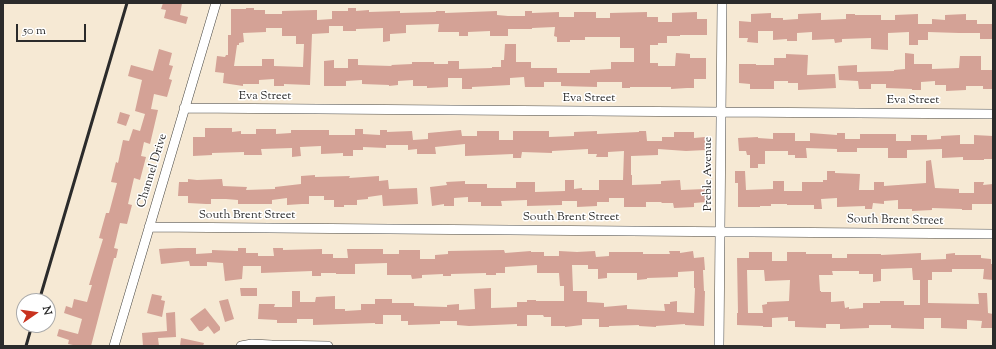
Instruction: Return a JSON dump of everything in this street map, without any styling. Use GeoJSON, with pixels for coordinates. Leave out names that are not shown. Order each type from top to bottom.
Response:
{"type":"FeatureCollection","features":[{"type":"Feature","properties":{"kind":"street","name":"Channel Drive"},"geometry":{"type":"LineString","coordinates":[[114,346],[216,3]]}},
{"type":"Feature","properties":{"kind":"street","name":"Preble Avenue"},"geometry":{"type":"LineString","coordinates":[[720,346],[722,3]]}},
{"type":"Feature","properties":{"kind":"street","name":"Eva Street"},"geometry":{"type":"LineString","coordinates":[[184,108],[993,114]]}},
{"type":"Feature","properties":{"kind":"street","name":"South Brent Street"},"geometry":{"type":"LineString","coordinates":[[149,227],[993,234]]}},
{"type":"Feature","properties":{"kind":"street"},"geometry":{"type":"LineString","coordinates":[[241,346],[252,344],[272,346],[328,346]]}},
{"type":"Feature","properties":{"kind":"building"},"geometry":{"type":"Polygon","coordinates":[[[163,3],[182,3],[180,15],[188,17],[186,24],[164,18],[166,10],[161,9],[163,3]]]}},
{"type":"Feature","properties":{"kind":"building"},"geometry":{"type":"Polygon","coordinates":[[[254,8],[254,10],[265,10],[265,14],[282,14],[282,11],[317,10],[317,20],[332,19],[332,11],[348,11],[348,8],[356,8],[356,11],[400,11],[400,13],[436,11],[445,11],[445,13],[497,11],[497,15],[508,16],[525,16],[525,11],[532,11],[532,13],[559,12],[559,17],[574,17],[574,12],[596,12],[596,18],[610,18],[610,13],[647,12],[647,17],[658,17],[658,22],[672,22],[672,13],[697,12],[697,19],[707,19],[707,35],[667,36],[667,43],[650,45],[650,63],[658,63],[658,66],[675,66],[676,53],[690,54],[690,58],[706,58],[706,79],[694,79],[694,88],[671,89],[671,87],[622,88],[622,82],[597,82],[597,87],[561,86],[561,82],[544,82],[544,87],[525,87],[524,77],[510,78],[510,85],[472,87],[472,89],[462,89],[462,78],[448,78],[448,87],[427,88],[427,86],[413,86],[413,80],[398,81],[398,85],[389,86],[362,84],[362,80],[346,81],[346,86],[324,86],[324,61],[334,60],[334,68],[348,68],[348,59],[358,59],[358,65],[392,66],[391,65],[412,64],[412,62],[434,62],[434,64],[448,64],[448,61],[459,61],[459,69],[492,68],[501,67],[501,60],[504,60],[505,44],[516,44],[516,62],[531,62],[531,68],[557,68],[557,73],[590,73],[590,70],[611,69],[611,62],[634,62],[634,48],[620,48],[620,37],[585,37],[585,40],[557,42],[557,37],[554,36],[555,27],[508,29],[508,36],[490,36],[490,31],[468,32],[468,36],[459,36],[459,32],[438,32],[439,24],[406,25],[406,33],[390,34],[390,41],[383,42],[383,28],[343,31],[343,26],[329,26],[329,33],[312,34],[310,85],[284,84],[284,86],[274,86],[274,79],[259,80],[259,84],[243,84],[243,86],[223,83],[224,73],[215,72],[217,56],[225,57],[228,55],[228,35],[231,35],[231,9],[254,8]],[[266,28],[266,32],[243,33],[244,42],[237,45],[234,66],[262,66],[262,59],[274,59],[274,66],[303,67],[304,44],[296,44],[296,36],[282,36],[282,28],[266,28]]]}},
{"type":"Feature","properties":{"kind":"building"},"geometry":{"type":"Polygon","coordinates":[[[771,13],[771,18],[783,18],[783,20],[798,19],[798,14],[821,13],[821,20],[846,19],[846,14],[855,14],[881,15],[881,20],[895,20],[895,15],[918,14],[918,24],[932,24],[932,19],[945,20],[945,15],[966,14],[966,20],[977,20],[977,24],[993,24],[993,39],[980,39],[980,33],[928,32],[928,40],[918,40],[918,45],[909,45],[909,32],[888,33],[888,50],[871,49],[871,38],[842,39],[842,42],[835,43],[834,39],[812,40],[812,32],[797,33],[797,41],[787,41],[787,39],[773,40],[773,31],[758,31],[758,43],[747,42],[748,38],[739,38],[739,21],[751,22],[751,14],[771,13]]]}},
{"type":"Feature","properties":{"kind":"building"},"geometry":{"type":"Polygon","coordinates":[[[159,49],[172,53],[169,65],[173,66],[169,79],[172,80],[167,97],[154,94],[151,109],[158,110],[150,144],[144,142],[141,156],[146,157],[140,180],[134,178],[128,204],[132,205],[127,224],[120,223],[114,248],[118,249],[116,258],[114,258],[91,346],[68,344],[69,340],[57,336],[59,329],[78,334],[82,319],[64,313],[66,306],[72,308],[74,299],[87,302],[92,285],[89,285],[103,239],[99,238],[106,213],[109,213],[117,183],[111,182],[116,162],[118,163],[123,140],[129,141],[133,129],[140,131],[145,114],[135,111],[142,80],[128,76],[131,65],[153,71],[159,49]]]}},
{"type":"Feature","properties":{"kind":"building"},"geometry":{"type":"Polygon","coordinates":[[[905,53],[914,54],[914,64],[932,64],[932,69],[959,68],[960,56],[981,56],[981,70],[993,70],[993,89],[983,89],[983,86],[966,86],[966,90],[946,91],[946,85],[935,85],[935,81],[921,82],[921,90],[886,88],[886,84],[871,84],[871,89],[859,89],[858,81],[839,80],[838,66],[857,65],[857,72],[894,71],[905,69],[905,53]]]}},
{"type":"Feature","properties":{"kind":"building"},"geometry":{"type":"Polygon","coordinates":[[[786,54],[808,55],[807,75],[835,74],[836,88],[798,90],[798,83],[774,81],[774,89],[750,89],[750,84],[739,83],[739,64],[774,65],[774,58],[786,58],[786,54]]]}},
{"type":"Feature","properties":{"kind":"building"},"geometry":{"type":"Polygon","coordinates":[[[120,112],[130,115],[126,126],[117,123],[120,112]]]}},
{"type":"Feature","properties":{"kind":"building"},"geometry":{"type":"Polygon","coordinates":[[[205,128],[232,128],[232,132],[241,131],[241,134],[256,134],[256,129],[276,129],[276,134],[291,133],[291,130],[329,130],[329,135],[355,135],[355,129],[363,129],[363,134],[380,135],[380,130],[387,130],[387,132],[412,131],[413,140],[428,139],[428,133],[461,130],[462,136],[477,136],[477,131],[499,131],[499,140],[513,140],[513,131],[549,131],[549,137],[574,136],[574,132],[597,131],[597,134],[646,131],[647,141],[662,141],[662,137],[674,137],[674,132],[694,132],[694,138],[705,137],[706,150],[686,151],[658,149],[658,155],[631,156],[632,185],[661,184],[661,181],[680,180],[681,190],[705,189],[706,202],[694,203],[694,207],[674,208],[673,203],[646,202],[646,207],[624,207],[624,198],[609,198],[609,202],[597,202],[597,206],[577,207],[577,201],[562,201],[562,205],[527,206],[527,200],[501,201],[502,206],[481,206],[481,202],[468,202],[468,197],[454,198],[454,206],[444,206],[444,204],[432,206],[430,187],[447,185],[446,182],[465,181],[465,184],[487,184],[487,188],[516,188],[516,182],[535,182],[535,192],[565,191],[565,180],[574,180],[574,189],[582,188],[582,190],[599,190],[599,180],[623,180],[624,151],[608,152],[608,157],[596,157],[597,154],[588,154],[588,149],[552,151],[552,153],[522,152],[521,158],[513,158],[513,154],[465,156],[465,144],[435,147],[436,154],[417,154],[417,149],[408,150],[408,145],[386,145],[386,148],[363,147],[363,150],[353,150],[353,156],[343,156],[343,153],[321,154],[321,146],[300,147],[301,156],[292,157],[292,148],[261,149],[262,155],[244,155],[244,152],[212,153],[212,155],[193,156],[193,137],[205,137],[205,128]]]}},
{"type":"Feature","properties":{"kind":"building"},"geometry":{"type":"Polygon","coordinates":[[[773,133],[795,133],[795,141],[810,141],[810,133],[837,135],[837,133],[845,133],[845,139],[860,139],[860,134],[896,134],[896,141],[911,141],[911,135],[927,135],[927,140],[941,139],[941,136],[960,135],[960,144],[974,144],[974,135],[993,136],[993,159],[963,160],[963,157],[942,158],[942,149],[907,150],[907,158],[888,158],[888,148],[857,148],[857,152],[837,152],[837,149],[806,148],[807,158],[795,158],[795,155],[788,155],[788,151],[765,151],[765,164],[758,164],[758,168],[750,168],[750,155],[747,155],[746,151],[739,151],[738,138],[758,137],[773,139],[773,133]]]}},
{"type":"Feature","properties":{"kind":"building"},"geometry":{"type":"Polygon","coordinates":[[[931,160],[935,188],[959,189],[959,193],[974,193],[974,182],[984,182],[983,185],[993,184],[993,204],[972,204],[972,210],[932,208],[932,210],[912,211],[912,209],[898,209],[898,200],[884,201],[884,204],[873,203],[872,209],[865,209],[865,206],[837,207],[837,198],[821,199],[822,209],[814,209],[814,205],[787,204],[771,204],[771,206],[760,207],[738,207],[738,183],[735,183],[735,171],[745,171],[746,190],[773,189],[773,181],[784,181],[784,191],[802,191],[802,182],[823,182],[823,180],[827,180],[827,171],[835,171],[835,173],[860,174],[859,190],[874,190],[874,182],[884,182],[884,186],[926,183],[926,161],[931,160]]]}},
{"type":"Feature","properties":{"kind":"building"},"geometry":{"type":"Polygon","coordinates":[[[315,175],[315,177],[350,176],[349,178],[379,176],[379,181],[388,180],[389,189],[417,188],[418,204],[383,206],[382,195],[357,200],[357,205],[344,205],[344,207],[334,207],[334,200],[324,200],[324,196],[309,196],[309,204],[287,205],[287,198],[272,200],[272,204],[238,204],[238,200],[211,199],[211,204],[206,204],[188,203],[188,196],[178,196],[179,182],[188,182],[188,179],[222,179],[223,186],[247,187],[246,190],[275,189],[275,187],[301,184],[301,176],[315,175]]]}},
{"type":"Feature","properties":{"kind":"building"},"geometry":{"type":"Polygon","coordinates":[[[196,248],[196,254],[212,253],[212,250],[238,251],[238,248],[246,248],[246,253],[258,253],[258,256],[274,256],[273,248],[283,248],[283,250],[322,249],[322,254],[333,254],[333,258],[348,258],[347,249],[383,249],[383,254],[399,254],[399,250],[420,250],[420,259],[435,259],[435,255],[448,254],[448,251],[504,250],[505,253],[531,251],[544,252],[544,256],[559,256],[559,251],[595,251],[596,257],[609,256],[609,252],[670,254],[669,251],[680,251],[680,253],[693,251],[694,258],[704,257],[704,326],[685,324],[656,327],[639,325],[599,327],[599,319],[582,319],[582,325],[565,327],[551,326],[551,317],[544,317],[543,315],[527,315],[527,326],[517,326],[517,324],[469,326],[457,325],[457,321],[440,321],[440,324],[408,325],[408,321],[401,321],[401,315],[383,315],[383,324],[313,325],[313,319],[297,319],[297,323],[277,323],[277,320],[258,319],[259,304],[275,304],[274,307],[292,307],[292,291],[300,291],[300,302],[315,302],[316,297],[335,296],[335,309],[345,309],[345,311],[361,310],[361,304],[375,304],[375,299],[392,299],[392,303],[414,303],[414,306],[447,307],[447,305],[459,304],[459,310],[475,309],[474,289],[491,288],[491,308],[517,307],[517,302],[527,302],[527,300],[564,301],[564,286],[560,286],[559,273],[537,273],[537,265],[505,267],[505,273],[496,273],[496,275],[486,275],[486,273],[451,274],[451,276],[443,276],[443,274],[422,275],[422,278],[412,279],[411,275],[387,275],[387,263],[355,264],[355,274],[321,273],[321,276],[312,276],[312,271],[261,273],[261,266],[243,266],[242,279],[225,281],[223,263],[207,262],[207,266],[190,266],[189,261],[161,264],[159,249],[196,248]],[[572,265],[573,291],[587,291],[587,302],[604,303],[604,307],[627,305],[627,309],[665,311],[664,304],[670,304],[670,302],[677,301],[677,312],[694,313],[694,271],[678,272],[678,277],[647,278],[637,280],[637,273],[607,273],[607,278],[598,279],[598,269],[588,269],[588,265],[572,265]]]}},
{"type":"Feature","properties":{"kind":"building"},"geometry":{"type":"Polygon","coordinates":[[[749,252],[772,252],[772,261],[787,261],[787,252],[832,254],[832,258],[847,258],[847,254],[881,255],[921,253],[921,260],[946,259],[946,254],[955,253],[955,255],[981,255],[981,258],[991,259],[991,264],[993,264],[993,280],[983,279],[984,269],[952,269],[952,272],[932,272],[932,280],[928,280],[928,303],[979,304],[978,293],[987,293],[988,313],[993,314],[993,328],[981,328],[982,321],[967,320],[967,329],[941,328],[941,318],[924,318],[924,329],[891,328],[891,325],[869,325],[869,328],[840,329],[840,324],[826,324],[826,328],[795,327],[795,321],[788,321],[788,317],[772,318],[772,327],[737,325],[737,258],[749,258],[749,252]],[[912,268],[881,269],[881,281],[873,282],[873,274],[859,274],[859,271],[832,271],[833,275],[819,275],[820,291],[831,292],[831,302],[844,301],[845,308],[849,307],[849,309],[863,308],[863,303],[880,303],[880,301],[904,301],[904,305],[920,305],[920,280],[913,280],[912,268]],[[747,270],[748,313],[763,313],[762,305],[767,304],[767,302],[789,301],[790,280],[765,281],[764,270],[747,270]]]}},
{"type":"Feature","properties":{"kind":"building"},"geometry":{"type":"Polygon","coordinates":[[[240,288],[257,288],[257,296],[241,296],[240,288]]]}},
{"type":"Feature","properties":{"kind":"building"},"geometry":{"type":"Polygon","coordinates":[[[152,294],[162,296],[161,300],[165,301],[162,317],[147,313],[152,294]]]}},
{"type":"Feature","properties":{"kind":"building"},"geometry":{"type":"Polygon","coordinates":[[[228,299],[234,319],[225,322],[219,301],[228,299]]]}},
{"type":"Feature","properties":{"kind":"building"},"geometry":{"type":"Polygon","coordinates":[[[205,308],[220,327],[220,330],[214,334],[208,326],[202,331],[199,331],[190,319],[205,308]]]}},
{"type":"Feature","properties":{"kind":"building"},"geometry":{"type":"Polygon","coordinates":[[[175,312],[176,337],[158,338],[159,346],[143,346],[142,333],[167,331],[166,313],[175,312]]]}},
{"type":"Feature","properties":{"kind":"building"},"geometry":{"type":"Polygon","coordinates":[[[181,338],[204,343],[203,346],[180,346],[181,338]]]}},
{"type":"Feature","properties":{"kind":"railway"},"geometry":{"type":"LineString","coordinates":[[41,293],[127,3]]}},
{"type":"Feature","properties":{"kind":"railway"},"geometry":{"type":"LineString","coordinates":[[26,346],[30,333]]}}]}
